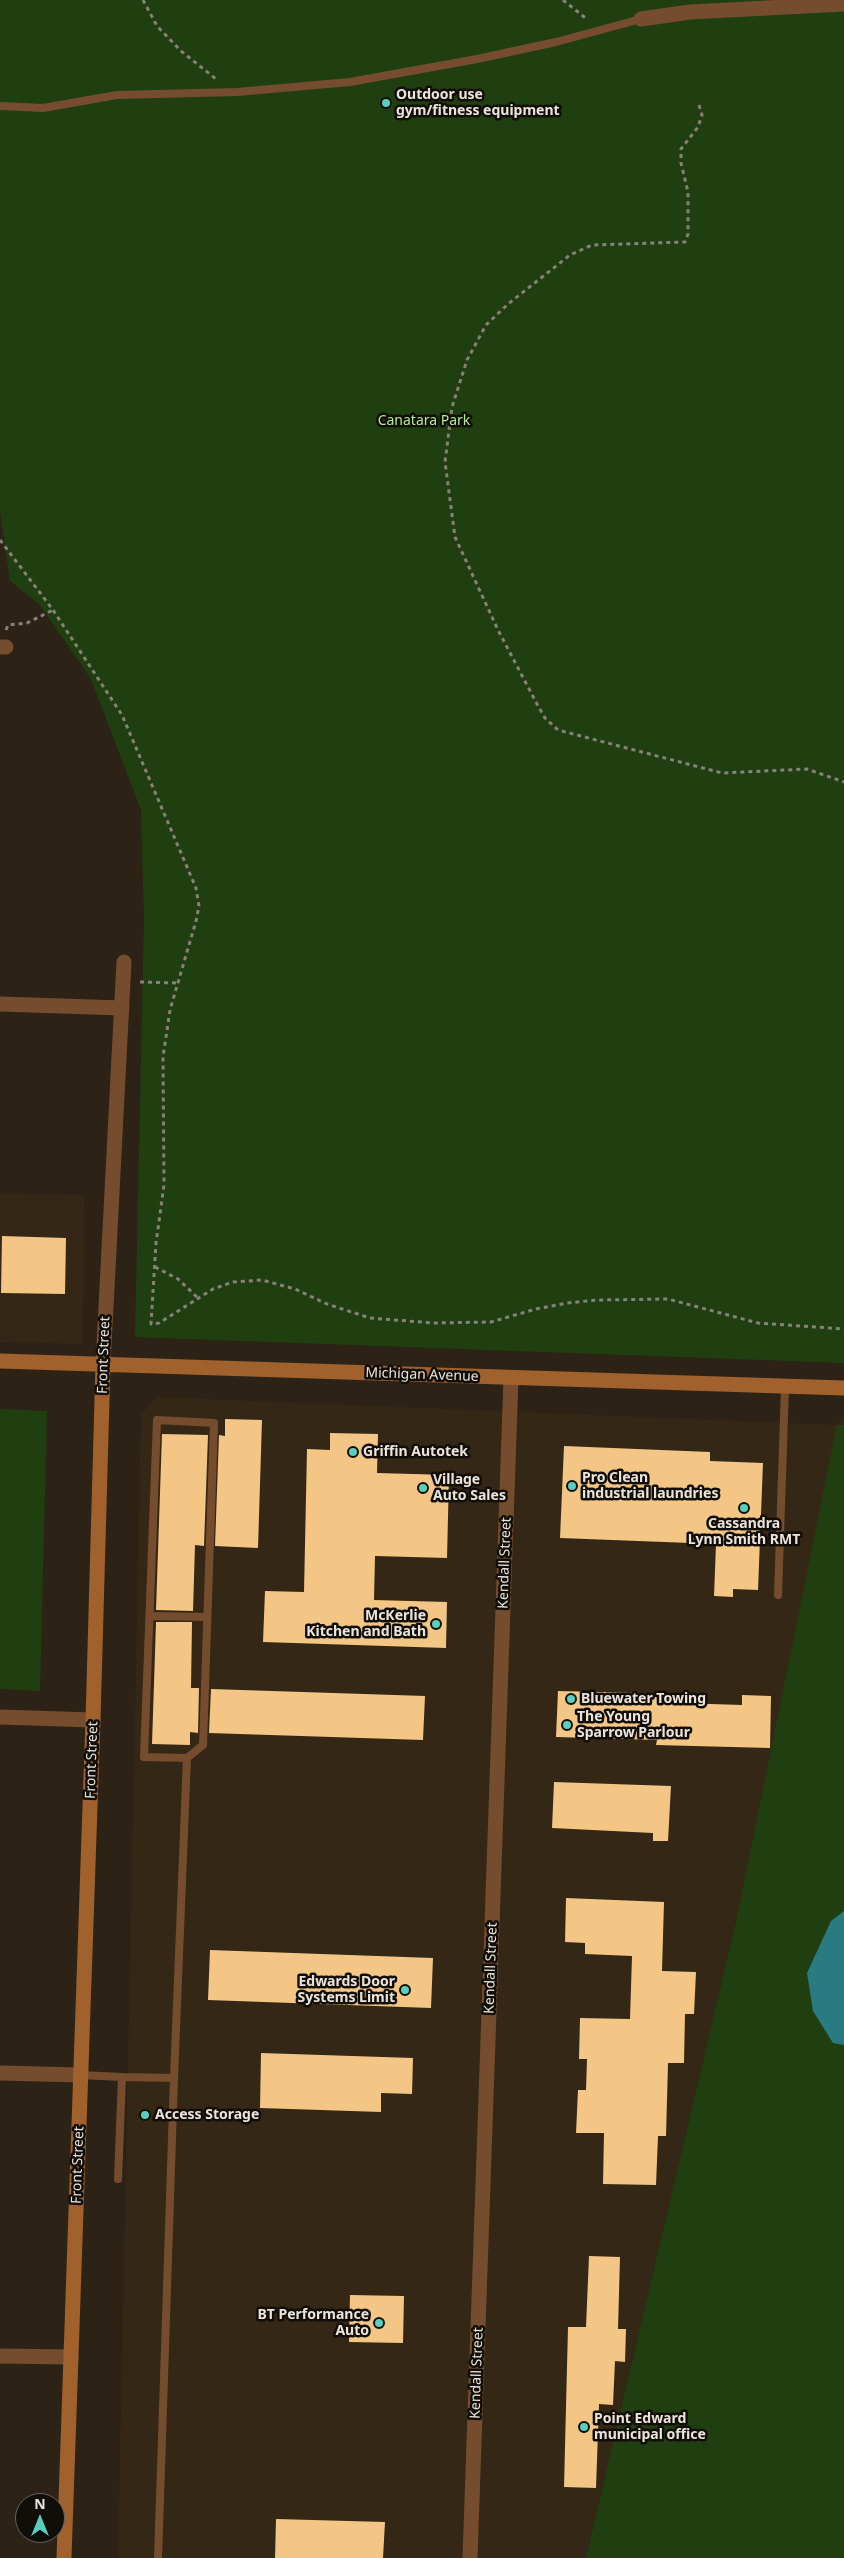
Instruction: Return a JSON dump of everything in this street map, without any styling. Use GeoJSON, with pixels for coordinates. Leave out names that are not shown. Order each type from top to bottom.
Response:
{"type":"FeatureCollection","features":[{"type":"Feature","properties":{"kind":"main road","name":"Michigan Avenue"},"geometry":{"type":"LineString","coordinates":[[0,1361],[844,1388]]}},
{"type":"Feature","properties":{"kind":"main road","name":"Front Street"},"geometry":{"type":"LineString","coordinates":[[64,2558],[93,1720],[103,1364]]}},
{"type":"Feature","properties":{"kind":"street"},"geometry":{"type":"LineString","coordinates":[[642,19],[690,12],[844,4]]}},
{"type":"Feature","properties":{"kind":"street","name":"Front Street"},"geometry":{"type":"LineString","coordinates":[[103,1364],[124,962]]}},
{"type":"Feature","properties":{"kind":"street"},"geometry":{"type":"LineString","coordinates":[[0,1004],[122,1008]]}},
{"type":"Feature","properties":{"kind":"street","name":"Kendall Street"},"geometry":{"type":"LineString","coordinates":[[470,2558],[511,1378]]}},
{"type":"Feature","properties":{"kind":"street"},"geometry":{"type":"LineString","coordinates":[[0,1717],[93,1720]]}},
{"type":"Feature","properties":{"kind":"street"},"geometry":{"type":"LineString","coordinates":[[0,2073],[81,2075]]}},
{"type":"Feature","properties":{"kind":"street"},"geometry":{"type":"LineString","coordinates":[[0,2356],[71,2358]]}},
{"type":"Feature","properties":{"kind":"lane"},"geometry":{"type":"LineString","coordinates":[[0,106],[43,108],[117,96],[237,92],[340,83],[396,75],[556,42],[642,19]]}},
{"type":"Feature","properties":{"kind":"lane"},"geometry":{"type":"LineString","coordinates":[[778,1595],[785,1386]]}},
{"type":"Feature","properties":{"kind":"lane"},"geometry":{"type":"LineString","coordinates":[[157,1420],[214,1423],[207,1617],[203,1745],[187,1758],[144,1757],[157,1420]]}},
{"type":"Feature","properties":{"kind":"lane"},"geometry":{"type":"LineString","coordinates":[[150,1616],[207,1617]]}},
{"type":"Feature","properties":{"kind":"lane"},"geometry":{"type":"LineString","coordinates":[[158,2558],[187,1758]]}},
{"type":"Feature","properties":{"kind":"lane"},"geometry":{"type":"LineString","coordinates":[[81,2075],[174,2078]]}},
{"type":"Feature","properties":{"kind":"lane"},"geometry":{"type":"LineString","coordinates":[[118,2179],[122,2077]]}},
{"type":"Feature","properties":{"kind":"path"},"geometry":{"type":"LineString","coordinates":[[143,0],[156,26],[181,51],[237,92]]}},
{"type":"Feature","properties":{"kind":"path"},"geometry":{"type":"LineString","coordinates":[[563,0],[592,24]]}},
{"type":"Feature","properties":{"kind":"path"},"geometry":{"type":"LineString","coordinates":[[699,105],[702,115],[698,127],[681,149],[680,163],[688,192],[688,234],[685,242],[592,245],[570,255],[508,304],[486,325],[467,360],[452,407],[445,462],[455,537],[498,630],[545,718],[558,730],[722,772],[808,769],[844,782]]}},
{"type":"Feature","properties":{"kind":"path"},"geometry":{"type":"LineString","coordinates":[[0,540],[53,610],[122,715],[196,888],[199,906],[177,983],[163,1056],[164,1185],[151,1324],[159,1323],[213,1289],[233,1282],[262,1280],[295,1289],[327,1304],[370,1318],[432,1323],[491,1322],[536,1309],[587,1301],[668,1299],[704,1307],[758,1323],[844,1328]]}},
{"type":"Feature","properties":{"kind":"path"},"geometry":{"type":"LineString","coordinates":[[3,647],[8,625],[27,623],[53,610]]}},
{"type":"Feature","properties":{"kind":"path"},"geometry":{"type":"LineString","coordinates":[[140,982],[177,983]]}},
{"type":"Feature","properties":{"kind":"path"},"geometry":{"type":"LineString","coordinates":[[155,1267],[178,1279],[199,1299]]}},
{"type":"Feature","properties":{"kind":"shaded area"},"geometry":{"type":"Polygon","coordinates":[[[0,1193],[84,1195],[83,1344],[0,1342],[0,1193]]]}},
{"type":"Feature","properties":{"kind":"shaded area"},"geometry":{"type":"Polygon","coordinates":[[[156,1397],[837,1425],[844,1417],[841,1476],[586,2558],[118,2558],[141,1415],[156,1397]]]}},
{"type":"Feature","properties":{"kind":"green space","name":"Canatara Park"},"geometry":{"type":"Polygon","coordinates":[[[0,0],[844,0],[844,1363],[135,1337],[144,919],[141,810],[91,679],[39,604],[10,581],[0,511],[0,0]]]}},
{"type":"Feature","properties":{"kind":"green space"},"geometry":{"type":"Polygon","coordinates":[[[0,1409],[47,1411],[40,1691],[0,1689],[0,1409]]]}},
{"type":"Feature","properties":{"kind":"green space"},"geometry":{"type":"Polygon","coordinates":[[[837,1425],[844,1425],[844,2558],[586,2558],[737,1917],[837,1425]]]}},
{"type":"Feature","properties":{"kind":"water"},"geometry":{"type":"Polygon","coordinates":[[[844,1911],[844,2045],[833,2043],[813,2011],[807,1973],[831,1921],[844,1911]]]}},
{"type":"Feature","properties":{"kind":"building"},"geometry":{"type":"Polygon","coordinates":[[[2,1236],[66,1238],[65,1294],[1,1293],[2,1236]]]}},
{"type":"Feature","properties":{"kind":"building"},"geometry":{"type":"Polygon","coordinates":[[[225,1419],[262,1420],[258,1548],[215,1546],[219,1435],[225,1436],[225,1419]]]}},
{"type":"Feature","properties":{"kind":"building"},"geometry":{"type":"Polygon","coordinates":[[[330,1433],[378,1434],[377,1473],[449,1475],[447,1558],[375,1556],[374,1600],[447,1602],[446,1648],[263,1642],[265,1591],[304,1592],[307,1449],[330,1450],[330,1433]]]}},
{"type":"Feature","properties":{"kind":"building"},"geometry":{"type":"Polygon","coordinates":[[[162,1434],[208,1435],[204,1546],[195,1545],[193,1611],[156,1610],[162,1434]]]}},
{"type":"Feature","properties":{"kind":"building"},"geometry":{"type":"Polygon","coordinates":[[[564,1446],[710,1452],[710,1461],[763,1463],[758,1590],[733,1589],[733,1597],[714,1596],[716,1544],[560,1538],[564,1446]]]}},
{"type":"Feature","properties":{"kind":"building"},"geometry":{"type":"Polygon","coordinates":[[[156,1622],[192,1622],[191,1688],[199,1688],[198,1733],[190,1732],[190,1745],[152,1744],[156,1622]]]}},
{"type":"Feature","properties":{"kind":"building"},"geometry":{"type":"Polygon","coordinates":[[[211,1689],[425,1696],[423,1740],[209,1733],[211,1689]]]}},
{"type":"Feature","properties":{"kind":"building"},"geometry":{"type":"Polygon","coordinates":[[[558,1691],[680,1694],[680,1703],[742,1705],[742,1695],[771,1696],[770,1748],[656,1745],[657,1740],[556,1737],[558,1691]]]}},
{"type":"Feature","properties":{"kind":"building"},"geometry":{"type":"Polygon","coordinates":[[[554,1782],[671,1786],[668,1841],[653,1841],[653,1833],[552,1828],[554,1782]]]}},
{"type":"Feature","properties":{"kind":"building"},"geometry":{"type":"Polygon","coordinates":[[[566,1898],[664,1902],[662,1971],[696,1972],[694,2014],[685,2014],[684,2063],[668,2063],[666,2136],[658,2136],[656,2185],[603,2184],[604,2133],[576,2133],[578,2090],[586,2090],[587,2059],[579,2059],[580,2018],[630,2019],[632,1956],[585,1954],[585,1943],[565,1942],[566,1898]]]}},
{"type":"Feature","properties":{"kind":"building"},"geometry":{"type":"Polygon","coordinates":[[[210,1950],[433,1958],[431,2008],[208,2000],[210,1950]]]}},
{"type":"Feature","properties":{"kind":"building"},"geometry":{"type":"Polygon","coordinates":[[[261,2053],[413,2058],[412,2094],[381,2093],[381,2112],[260,2108],[261,2053]]]}},
{"type":"Feature","properties":{"kind":"building"},"geometry":{"type":"Polygon","coordinates":[[[589,2256],[620,2257],[618,2329],[626,2329],[625,2362],[615,2361],[613,2405],[599,2404],[596,2488],[564,2487],[568,2327],[586,2327],[589,2256]]]}},
{"type":"Feature","properties":{"kind":"building"},"geometry":{"type":"Polygon","coordinates":[[[350,2295],[404,2296],[403,2343],[349,2342],[350,2295]]]}},
{"type":"Feature","properties":{"kind":"building"},"geometry":{"type":"Polygon","coordinates":[[[276,2519],[385,2522],[383,2558],[275,2558],[276,2519]]]}},
{"type":"Feature","properties":{"kind":"place","name":"Outdoor use gym/fitness equipment"},"geometry":{"type":"Point","coordinates":[386,103]}},
{"type":"Feature","properties":{"kind":"place","name":"Griffin Autotek"},"geometry":{"type":"Point","coordinates":[353,1452]}},
{"type":"Feature","properties":{"kind":"place","name":"Pro Clean industrial laundries"},"geometry":{"type":"Point","coordinates":[572,1486]}},
{"type":"Feature","properties":{"kind":"place","name":"Village Auto Sales"},"geometry":{"type":"Point","coordinates":[423,1488]}},
{"type":"Feature","properties":{"kind":"place","name":"Cassandra Lynn Smith RMT"},"geometry":{"type":"Point","coordinates":[744,1508]}},
{"type":"Feature","properties":{"kind":"place","name":"McKerlie Kitchen and Bath"},"geometry":{"type":"Point","coordinates":[436,1624]}},
{"type":"Feature","properties":{"kind":"place","name":"Bluewater Towing"},"geometry":{"type":"Point","coordinates":[571,1699]}},
{"type":"Feature","properties":{"kind":"place","name":"The Young Sparrow Parlour"},"geometry":{"type":"Point","coordinates":[567,1725]}},
{"type":"Feature","properties":{"kind":"place","name":"Edwards Door Systems Limit"},"geometry":{"type":"Point","coordinates":[405,1990]}},
{"type":"Feature","properties":{"kind":"place","name":"Access Storage"},"geometry":{"type":"Point","coordinates":[145,2115]}},
{"type":"Feature","properties":{"kind":"place","name":"BT Performance Auto"},"geometry":{"type":"Point","coordinates":[379,2323]}},
{"type":"Feature","properties":{"kind":"place","name":"Point Edward municipal office"},"geometry":{"type":"Point","coordinates":[584,2427]}}]}
